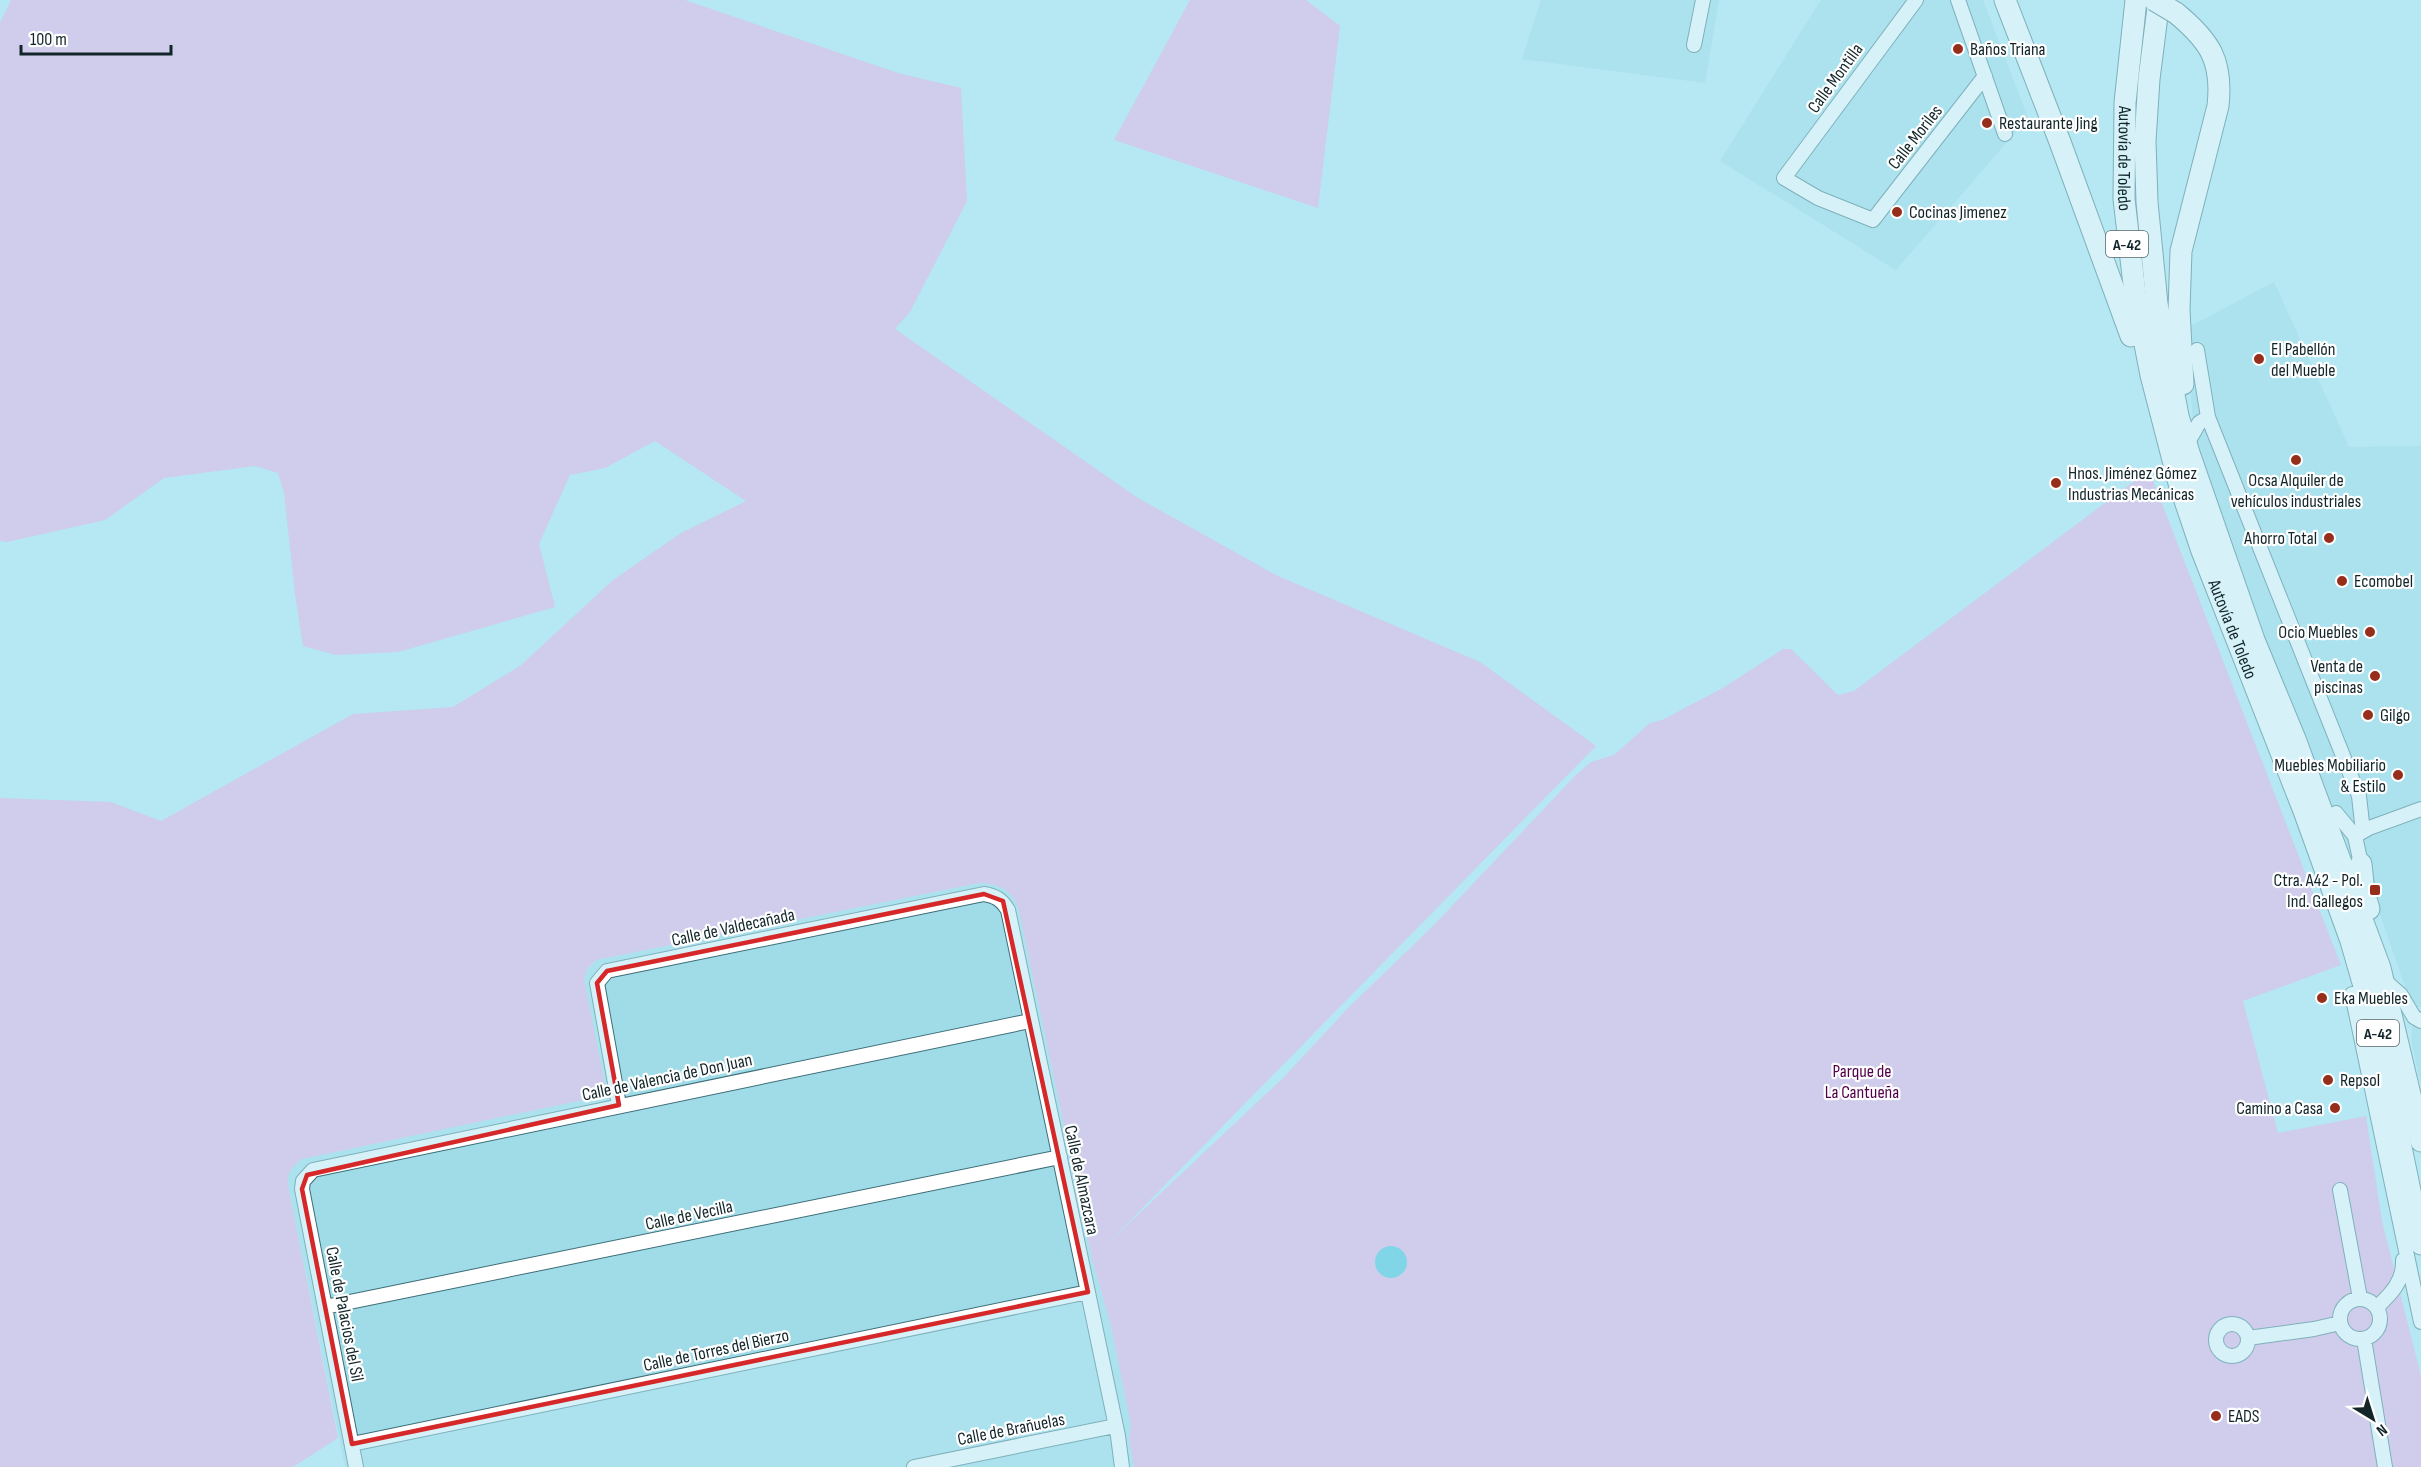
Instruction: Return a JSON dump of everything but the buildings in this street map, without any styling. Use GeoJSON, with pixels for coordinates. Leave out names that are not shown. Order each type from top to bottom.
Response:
{"type":"FeatureCollection","features":[{"type":"Feature","properties":{"kind":"highway"},"geometry":{"type":"LineString","coordinates":[[2005,0],[2123,309],[2180,483]]}},
{"type":"Feature","properties":{"kind":"highway"},"geometry":{"type":"LineString","coordinates":[[2011,0],[2026,53]]}},
{"type":"Feature","properties":{"kind":"highway","name":"Autovía de Toledo"},"geometry":{"type":"LineString","coordinates":[[2136,0],[2125,103],[2124,199],[2128,247],[2151,375],[2180,483],[2202,551],[2310,828],[2350,941],[2378,1031],[2411,1242]]}},
{"type":"Feature","properties":{"kind":"highway"},"geometry":{"type":"LineString","coordinates":[[2154,0],[2176,13],[2197,30],[2206,42],[2218,72],[2220,89],[2218,106],[2181,251],[2179,310],[2190,445]]}},
{"type":"Feature","properties":{"kind":"highway","name":"Autovía de Toledo"},"geometry":{"type":"LineString","coordinates":[[2159,0],[2149,79],[2145,141],[2147,202],[2157,304],[2178,416],[2190,445],[2254,640],[2295,740],[2382,974],[2421,1141]]}},
{"type":"Feature","properties":{"kind":"highway"},"geometry":{"type":"LineString","coordinates":[[2295,740],[2336,813]]}},
{"type":"Feature","properties":{"kind":"highway"},"geometry":{"type":"LineString","coordinates":[[2310,828],[2313,861],[2341,945],[2352,994]]}},
{"type":"Feature","properties":{"kind":"highway"},"geometry":{"type":"LineString","coordinates":[[2361,864],[2364,892],[2381,946],[2382,974]]}},
{"type":"Feature","properties":{"kind":"street"},"geometry":{"type":"LineString","coordinates":[[1694,45],[1702,0]]}},
{"type":"Feature","properties":{"kind":"street","name":"Calle Montilla"},"geometry":{"type":"LineString","coordinates":[[1873,220],[1818,198],[1784,178],[1916,0]]}},
{"type":"Feature","properties":{"kind":"street"},"geometry":{"type":"LineString","coordinates":[[1958,0],[2005,134]]}},
{"type":"Feature","properties":{"kind":"street","name":"Calle Moriles"},"geometry":{"type":"LineString","coordinates":[[1873,220],[1985,76]]}},
{"type":"Feature","properties":{"kind":"street"},"geometry":{"type":"LineString","coordinates":[[2197,350],[2208,417],[2359,795],[2362,822],[2361,864]]}},
{"type":"Feature","properties":{"kind":"street"},"geometry":{"type":"LineString","coordinates":[[2190,445],[2199,423],[2208,417]]}},
{"type":"Feature","properties":{"kind":"street"},"geometry":{"type":"LineString","coordinates":[[2360,833],[2421,809]]}},
{"type":"Feature","properties":{"kind":"street"},"geometry":{"type":"LineString","coordinates":[[2336,813],[2360,833]]}},
{"type":"Feature","properties":{"kind":"street","name":"Calle de Valdecañada"},"geometry":{"type":"LineString","coordinates":[[619,1105],[597,983],[607,971],[984,894],[1003,901]]}},
{"type":"Feature","properties":{"kind":"street","name":"Calle de Almazcara"},"geometry":{"type":"LineString","coordinates":[[1003,901],[1008,910],[1060,1157],[1122,1467]]}},
{"type":"Feature","properties":{"kind":"street"},"geometry":{"type":"LineString","coordinates":[[2382,974],[2401,995],[2414,1017],[2421,1021]]}},
{"type":"Feature","properties":{"kind":"street"},"geometry":{"type":"LineString","coordinates":[[2352,994],[2411,1242],[2421,1322]]}},
{"type":"Feature","properties":{"kind":"street","name":"Calle de Valencia de Don Juan"},"geometry":{"type":"LineString","coordinates":[[313,1170],[1030,1021]]}},
{"type":"Feature","properties":{"kind":"street","name":"Calle de Vecilla"},"geometry":{"type":"LineString","coordinates":[[325,1308],[1060,1157]]}},
{"type":"Feature","properties":{"kind":"street","name":"Calle de Palacios del Sil"},"geometry":{"type":"LineString","coordinates":[[313,1170],[303,1181],[302,1189],[356,1467]]}},
{"type":"Feature","properties":{"kind":"street"},"geometry":{"type":"LineString","coordinates":[[2340,1190],[2361,1298],[2376,1307],[2380,1316],[2379,1326],[2373,1334],[2364,1339],[2353,1338],[2344,1332],[2340,1323],[2340,1316],[2347,1303],[2361,1298]]}},
{"type":"Feature","properties":{"kind":"street"},"geometry":{"type":"LineString","coordinates":[[2376,1307],[2391,1294],[2399,1282],[2411,1242]]}},
{"type":"Feature","properties":{"kind":"street","name":"Calle de Torres del Bierzo"},"geometry":{"type":"LineString","coordinates":[[351,1444],[1088,1292]]}},
{"type":"Feature","properties":{"kind":"street"},"geometry":{"type":"LineString","coordinates":[[2248,1338],[2340,1323]]}},
{"type":"Feature","properties":{"kind":"street"},"geometry":{"type":"LineString","coordinates":[[2364,1339],[2385,1467]]}},
{"type":"Feature","properties":{"kind":"street","name":"Calle de Brañuelas"},"geometry":{"type":"LineString","coordinates":[[914,1467],[1115,1426]]}},
{"type":"Feature","properties":{"kind":"highlighted area"},"geometry":{"type":"Polygon","coordinates":[[[984,894],[1003,901],[1088,1292],[352,1444],[302,1189],[307,1175],[619,1105],[597,983],[607,971],[984,894]]]}},
{"type":"Feature","properties":{"kind":"shaded area"},"geometry":{"type":"Polygon","coordinates":[[[1541,0],[1719,0],[1705,83],[1522,59],[1541,0]]]}},
{"type":"Feature","properties":{"kind":"shaded area"},"geometry":{"type":"Polygon","coordinates":[[[1821,0],[1983,0],[2028,118],[1896,270],[1720,161],[1821,0]]]}},
{"type":"Feature","properties":{"kind":"shaded area"},"geometry":{"type":"Polygon","coordinates":[[[2274,282],[2349,447],[2421,446],[2421,1007],[2412,1007],[2374,897],[2332,822],[2197,465],[2185,329],[2274,282]]]}},
{"type":"Feature","properties":{"kind":"shaded area"},"geometry":{"type":"Polygon","coordinates":[[[979,883],[996,884],[1008,891],[1016,900],[1019,911],[1092,1259],[1111,1326],[1131,1425],[1129,1439],[1134,1467],[345,1467],[288,1185],[287,1176],[291,1168],[302,1159],[606,1095],[584,979],[587,969],[596,960],[979,883]]]}},
{"type":"Feature","properties":{"kind":"shaded area"},"geometry":{"type":"Polygon","coordinates":[[[2414,1010],[2421,1010],[2421,1085],[2411,1039],[2414,1010]]]}},
{"type":"Feature","properties":{"kind":"green space","name":"Parque de La Cantueña"},"geometry":{"type":"Polygon","coordinates":[[[11,0],[685,0],[898,73],[961,88],[967,201],[910,312],[895,329],[1138,498],[1278,576],[1480,662],[1596,746],[1109,1242],[1283,1078],[1350,1006],[1433,926],[1575,776],[1591,762],[1614,755],[1650,723],[1662,720],[1721,689],[1783,649],[1791,649],[1838,695],[1854,691],[2149,470],[2341,965],[2243,1001],[2278,1133],[2366,1116],[2382,1221],[2421,1376],[2421,1467],[1134,1467],[1129,1439],[1131,1425],[1111,1326],[1092,1259],[1019,911],[1013,898],[1005,890],[979,883],[596,960],[587,969],[584,979],[607,1095],[302,1159],[298,1162],[289,1173],[288,1185],[338,1438],[293,1467],[0,1467],[0,798],[111,802],[161,821],[353,714],[453,707],[520,666],[613,580],[681,533],[746,501],[655,441],[605,468],[570,475],[539,544],[555,607],[398,652],[336,655],[303,646],[284,493],[278,473],[255,466],[164,478],[105,520],[7,542],[0,541],[0,23],[11,0]]]}},
{"type":"Feature","properties":{"kind":"green space"},"geometry":{"type":"Polygon","coordinates":[[[1190,0],[1306,0],[1340,26],[1318,208],[1114,140],[1190,0]]]}},
{"type":"Feature","properties":{"kind":"water"},"geometry":{"type":"Polygon","coordinates":[[[1391,1246],[1402,1251],[1407,1262],[1402,1273],[1391,1278],[1380,1273],[1375,1262],[1380,1251],[1391,1246]]]}},
{"type":"Feature","properties":{"kind":"place","name":"Baños Triana"},"geometry":{"type":"Point","coordinates":[1958,49]}},
{"type":"Feature","properties":{"kind":"place","name":"Restaurante Jing"},"geometry":{"type":"Point","coordinates":[1987,123]}},
{"type":"Feature","properties":{"kind":"place","name":"Cocinas Jimenez"},"geometry":{"type":"Point","coordinates":[1897,212]}},
{"type":"Feature","properties":{"kind":"place","name":"El Pabellón del Mueble"},"geometry":{"type":"Point","coordinates":[2259,359]}},
{"type":"Feature","properties":{"kind":"place","name":"Ocsa Alquiler de vehículos industriales"},"geometry":{"type":"Point","coordinates":[2296,460]}},
{"type":"Feature","properties":{"kind":"place","name":"Hnos. Jiménez Gómez Industrias Mecánicas"},"geometry":{"type":"Point","coordinates":[2056,483]}},
{"type":"Feature","properties":{"kind":"place","name":"Ahorro Total"},"geometry":{"type":"Point","coordinates":[2329,538]}},
{"type":"Feature","properties":{"kind":"place","name":"Ecomobel"},"geometry":{"type":"Point","coordinates":[2342,581]}},
{"type":"Feature","properties":{"kind":"place","name":"Ocio Muebles"},"geometry":{"type":"Point","coordinates":[2370,632]}},
{"type":"Feature","properties":{"kind":"place","name":"Venta de piscinas"},"geometry":{"type":"Point","coordinates":[2375,676]}},
{"type":"Feature","properties":{"kind":"place","name":"Gilgo"},"geometry":{"type":"Point","coordinates":[2368,715]}},
{"type":"Feature","properties":{"kind":"place","name":"Muebles Mobiliario & Estilo"},"geometry":{"type":"Point","coordinates":[2398,775]}},
{"type":"Feature","properties":{"kind":"place","name":"Ctra. A42 - Pol. Ind. Gallegos"},"geometry":{"type":"Point","coordinates":[2375,890]}},
{"type":"Feature","properties":{"kind":"place","name":"Eka Muebles"},"geometry":{"type":"Point","coordinates":[2322,998]}},
{"type":"Feature","properties":{"kind":"place","name":"Repsol"},"geometry":{"type":"Point","coordinates":[2328,1080]}},
{"type":"Feature","properties":{"kind":"place","name":"Camino a Casa"},"geometry":{"type":"Point","coordinates":[2335,1108]}},
{"type":"Feature","properties":{"kind":"place","name":"EADS"},"geometry":{"type":"Point","coordinates":[2216,1416]}}]}
